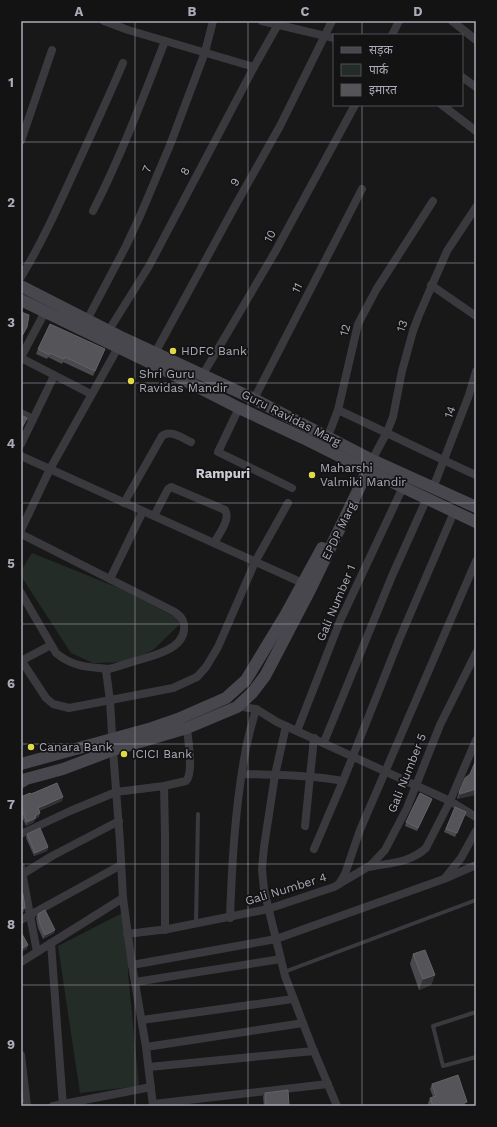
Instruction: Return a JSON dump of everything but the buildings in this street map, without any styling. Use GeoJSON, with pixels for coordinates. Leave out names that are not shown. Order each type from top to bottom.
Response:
{"type":"FeatureCollection","features":[{"type":"Feature","properties":{"kind":"main road","name":"Guru Ravidas Marg"},"geometry":{"type":"LineString","coordinates":[[21,286],[109,330],[120,343],[155,353],[202,376],[254,398],[328,436],[402,487],[430,493],[476,507]]}},
{"type":"Feature","properties":{"kind":"main road","name":"Guru Ravidas Marg"},"geometry":{"type":"LineString","coordinates":[[21,300],[45,312],[120,343],[239,408],[304,438],[368,464],[430,493],[454,512],[476,522]]}},
{"type":"Feature","properties":{"kind":"main road","name":"EPDP Marg"},"geometry":{"type":"LineString","coordinates":[[21,764],[187,728],[237,706],[252,693],[265,676],[359,473],[368,464]]}},
{"type":"Feature","properties":{"kind":"main road","name":"EPDP Marg"},"geometry":{"type":"LineString","coordinates":[[21,782],[26,779],[63,769],[112,744],[226,698],[246,680],[286,614],[308,585]]}},
{"type":"Feature","properties":{"kind":"street"},"geometry":{"type":"LineString","coordinates":[[104,21],[165,41],[254,67]]}},
{"type":"Feature","properties":{"kind":"street","name":"7"},"geometry":{"type":"LineString","coordinates":[[87,320],[126,246],[170,145],[205,52],[213,21]]}},
{"type":"Feature","properties":{"kind":"street"},"geometry":{"type":"LineString","coordinates":[[262,21],[279,23],[333,38]]}},
{"type":"Feature","properties":{"kind":"street","name":"9"},"geometry":{"type":"LineString","coordinates":[[155,353],[280,126],[332,21]]}},
{"type":"Feature","properties":{"kind":"street"},"geometry":{"type":"LineString","coordinates":[[396,33],[399,21]]}},
{"type":"Feature","properties":{"kind":"street"},"geometry":{"type":"LineString","coordinates":[[452,21],[476,40]]}},
{"type":"Feature","properties":{"kind":"street","name":"8"},"geometry":{"type":"LineString","coordinates":[[109,330],[149,266],[254,67],[279,23]]}},
{"type":"Feature","properties":{"kind":"street"},"geometry":{"type":"LineString","coordinates":[[93,211],[110,177],[138,112],[165,41]]}},
{"type":"Feature","properties":{"kind":"street"},"geometry":{"type":"LineString","coordinates":[[21,141],[52,50]]}},
{"type":"Feature","properties":{"kind":"street"},"geometry":{"type":"LineString","coordinates":[[21,277],[62,197],[109,97],[123,63]]}},
{"type":"Feature","properties":{"kind":"street"},"geometry":{"type":"LineString","coordinates":[[463,78],[476,88]]}},
{"type":"Feature","properties":{"kind":"street","name":"10"},"geometry":{"type":"LineString","coordinates":[[202,376],[275,252],[354,106]]}},
{"type":"Feature","properties":{"kind":"street"},"geometry":{"type":"LineString","coordinates":[[443,106],[476,131]]}},
{"type":"Feature","properties":{"kind":"street","name":"11"},"geometry":{"type":"LineString","coordinates":[[254,398],[362,189]]}},
{"type":"Feature","properties":{"kind":"street","name":"12"},"geometry":{"type":"LineString","coordinates":[[328,436],[338,410],[358,324],[376,290],[433,201]]}},
{"type":"Feature","properties":{"kind":"street","name":"13"},"geometry":{"type":"LineString","coordinates":[[368,464],[387,432],[393,417],[413,331],[431,285],[447,251],[476,208]]}},
{"type":"Feature","properties":{"kind":"street"},"geometry":{"type":"LineString","coordinates":[[431,285],[475,313]]}},
{"type":"Feature","properties":{"kind":"street"},"geometry":{"type":"LineString","coordinates":[[45,312],[21,358],[91,394]]}},
{"type":"Feature","properties":{"kind":"street"},"geometry":{"type":"LineString","coordinates":[[21,530],[50,469],[120,343]]}},
{"type":"Feature","properties":{"kind":"street","name":"14"},"geometry":{"type":"LineString","coordinates":[[324,742],[392,576],[444,461],[474,384],[476,371]]}},
{"type":"Feature","properties":{"kind":"street"},"geometry":{"type":"LineString","coordinates":[[21,444],[54,376]]}},
{"type":"Feature","properties":{"kind":"street"},"geometry":{"type":"LineString","coordinates":[[239,408],[218,452],[292,488]]}},
{"type":"Feature","properties":{"kind":"street"},"geometry":{"type":"LineString","coordinates":[[338,410],[476,475]]}},
{"type":"Feature","properties":{"kind":"street"},"geometry":{"type":"LineString","coordinates":[[21,413],[33,419]]}},
{"type":"Feature","properties":{"kind":"street"},"geometry":{"type":"LineString","coordinates":[[124,503],[165,433],[170,433],[191,442]]}},
{"type":"Feature","properties":{"kind":"street"},"geometry":{"type":"LineString","coordinates":[[21,456],[308,585]]}},
{"type":"Feature","properties":{"kind":"street"},"geometry":{"type":"LineString","coordinates":[[154,516],[168,490],[173,487],[225,510],[227,513],[227,518],[214,543]]}},
{"type":"Feature","properties":{"kind":"street","name":"Gali Number 1"},"geometry":{"type":"LineString","coordinates":[[297,731],[340,622],[402,487]]}},
{"type":"Feature","properties":{"kind":"street"},"geometry":{"type":"LineString","coordinates":[[51,645],[21,661],[46,698],[53,704],[69,708],[173,688],[197,677],[206,667],[218,648],[255,562],[288,503]]}},
{"type":"Feature","properties":{"kind":"street"},"geometry":{"type":"LineString","coordinates":[[110,579],[143,511]]}},
{"type":"Feature","properties":{"kind":"street"},"geometry":{"type":"LineString","coordinates":[[314,849],[344,782],[396,646],[454,512]]}},
{"type":"Feature","properties":{"kind":"street"},"geometry":{"type":"LineString","coordinates":[[21,534],[173,610],[180,615],[185,623],[184,633],[178,643],[162,653],[106,670],[81,667],[70,663],[56,653],[21,593]]}},
{"type":"Feature","properties":{"kind":"street","name":"Gali Number 4"},"geometry":{"type":"LineString","coordinates":[[127,934],[165,930],[230,918],[268,909],[339,884],[345,874],[355,843],[476,561]]}},
{"type":"Feature","properties":{"kind":"street","name":"Gali Number 5"},"geometry":{"type":"LineString","coordinates":[[339,884],[369,867],[385,850],[403,818],[440,725],[476,653]]}},
{"type":"Feature","properties":{"kind":"street"},"geometry":{"type":"LineString","coordinates":[[106,670],[110,701],[112,744],[119,821],[123,898],[127,934],[146,1046],[153,1105],[328,1084]]}},
{"type":"Feature","properties":{"kind":"street"},"geometry":{"type":"LineString","coordinates":[[226,698],[237,706],[256,709],[286,726],[324,742],[354,757],[385,775],[416,785],[476,816]]}},
{"type":"Feature","properties":{"kind":"street"},"geometry":{"type":"LineString","coordinates":[[230,918],[234,836],[245,753],[256,709]]}},
{"type":"Feature","properties":{"kind":"street"},"geometry":{"type":"LineString","coordinates":[[286,726],[275,775],[264,847],[262,869],[264,890],[280,959],[293,999],[337,1106]]}},
{"type":"Feature","properties":{"kind":"street"},"geometry":{"type":"LineString","coordinates":[[21,834],[70,811],[116,792],[164,786],[186,781],[190,776],[187,728]]}},
{"type":"Feature","properties":{"kind":"street"},"geometry":{"type":"LineString","coordinates":[[306,826],[314,738]]}},
{"type":"Feature","properties":{"kind":"street"},"geometry":{"type":"LineString","coordinates":[[369,867],[406,861],[420,854],[426,848],[450,802],[476,740]]}},
{"type":"Feature","properties":{"kind":"street"},"geometry":{"type":"LineString","coordinates":[[242,774],[310,776],[344,782]]}},
{"type":"Feature","properties":{"kind":"street"},"geometry":{"type":"LineString","coordinates":[[164,786],[165,930]]}},
{"type":"Feature","properties":{"kind":"street"},"geometry":{"type":"LineString","coordinates":[[37,952],[22,872],[119,821]]}},
{"type":"Feature","properties":{"kind":"street"},"geometry":{"type":"LineString","coordinates":[[444,879],[461,858],[476,831]]}},
{"type":"Feature","properties":{"kind":"street"},"geometry":{"type":"LineString","coordinates":[[21,920],[121,865]]}},
{"type":"Feature","properties":{"kind":"street"},"geometry":{"type":"LineString","coordinates":[[132,965],[276,939],[444,879],[476,865]]}},
{"type":"Feature","properties":{"kind":"street"},"geometry":{"type":"LineString","coordinates":[[21,962],[123,898]]}},
{"type":"Feature","properties":{"kind":"street"},"geometry":{"type":"LineString","coordinates":[[51,942],[62,1105]]}},
{"type":"Feature","properties":{"kind":"street"},"geometry":{"type":"LineString","coordinates":[[135,982],[280,959]]}},
{"type":"Feature","properties":{"kind":"street"},"geometry":{"type":"LineString","coordinates":[[142,1020],[293,999]]}},
{"type":"Feature","properties":{"kind":"street"},"geometry":{"type":"LineString","coordinates":[[146,1046],[302,1023]]}},
{"type":"Feature","properties":{"kind":"street"},"geometry":{"type":"LineString","coordinates":[[149,1067],[314,1051]]}},
{"type":"Feature","properties":{"kind":"street"},"geometry":{"type":"LineString","coordinates":[[21,1055],[27,1106]]}},
{"type":"Feature","properties":{"kind":"street"},"geometry":{"type":"LineString","coordinates":[[53,1106],[151,1087]]}},
{"type":"Feature","properties":{"kind":"lane"},"geometry":{"type":"LineString","coordinates":[[196,924],[198,814]]}},
{"type":"Feature","properties":{"kind":"lane"},"geometry":{"type":"LineString","coordinates":[[284,972],[476,900]]}},
{"type":"Feature","properties":{"kind":"lane"},"geometry":{"type":"LineString","coordinates":[[476,1012],[433,1026],[443,1066],[476,1057]]}},
{"type":"Feature","properties":{"kind":"green space"},"geometry":{"type":"Polygon","coordinates":[[[32,553],[121,589],[183,621],[153,650],[128,662],[93,663],[71,653],[21,576],[21,571],[32,553]]]}},
{"type":"Feature","properties":{"kind":"green space"},"geometry":{"type":"Polygon","coordinates":[[[128,910],[128,973],[139,1086],[80,1093],[58,946],[128,910]]]}},
{"type":"Feature","properties":{"kind":"place","name":"HDFC Bank"},"geometry":{"type":"Point","coordinates":[173,351]}},
{"type":"Feature","properties":{"kind":"place","name":"Shri Guru Ravidas Mandir"},"geometry":{"type":"Point","coordinates":[131,381]}},
{"type":"Feature","properties":{"kind":"place","name":"Maharshi Valmiki Mandir"},"geometry":{"type":"Point","coordinates":[312,475]}},
{"type":"Feature","properties":{"kind":"place","name":"Canara Bank"},"geometry":{"type":"Point","coordinates":[31,747]}},
{"type":"Feature","properties":{"kind":"place","name":"ICICI Bank"},"geometry":{"type":"Point","coordinates":[124,754]}},
{"type":"Feature","properties":{"kind":"district","name":"Rampuri"},"geometry":{"type":"Point","coordinates":[223,473]}}]}
